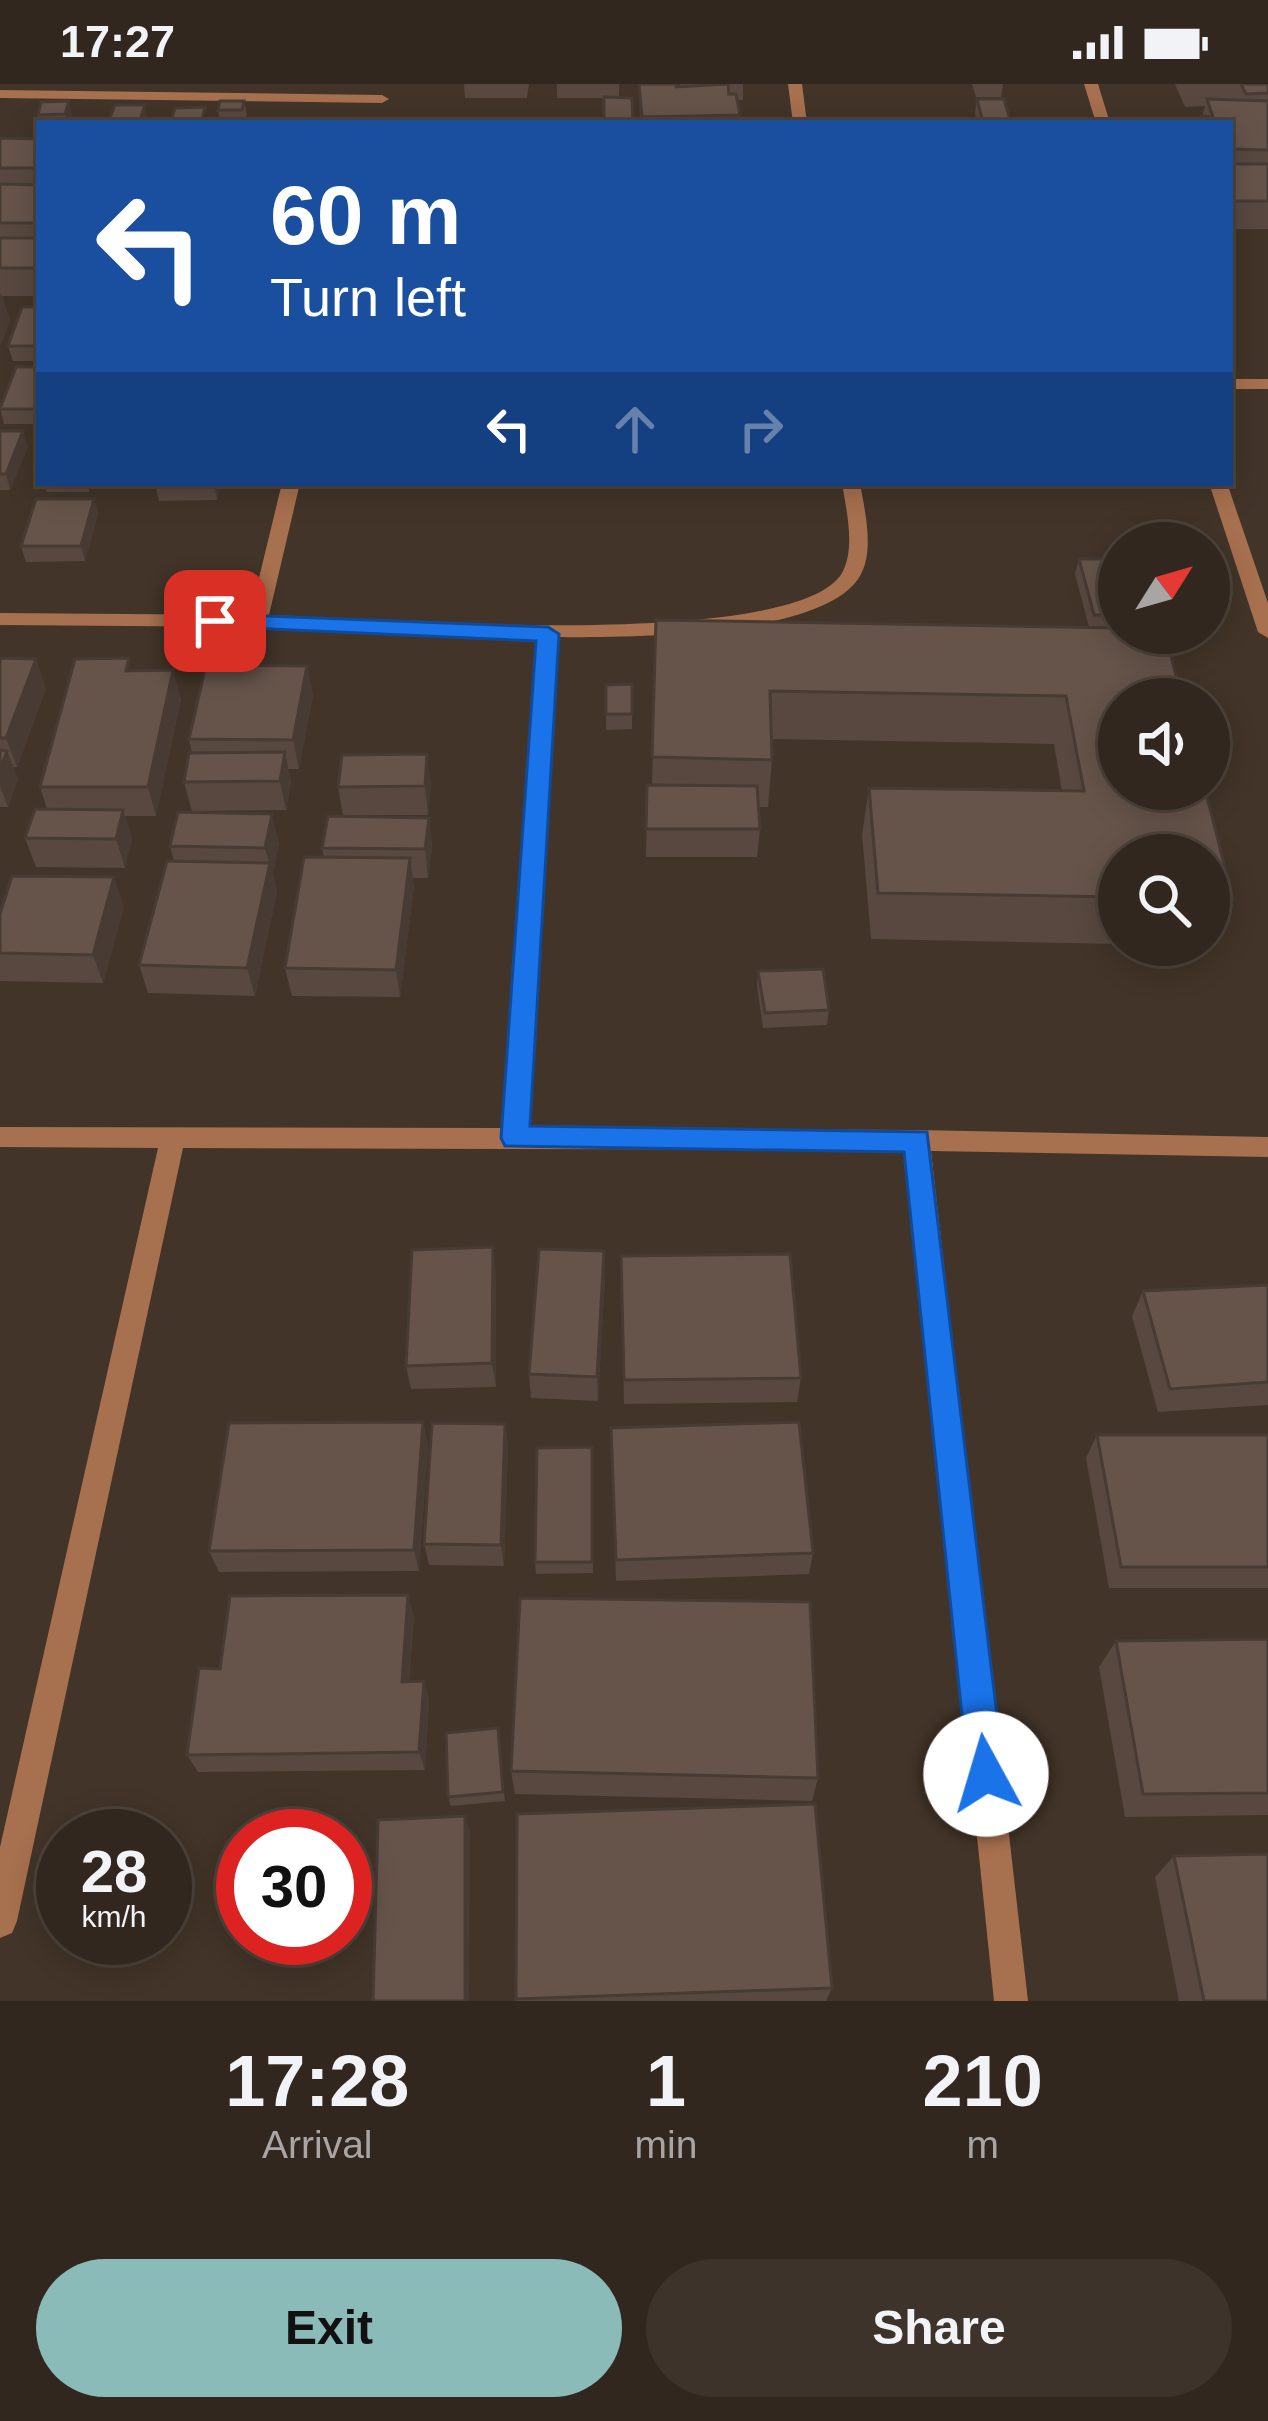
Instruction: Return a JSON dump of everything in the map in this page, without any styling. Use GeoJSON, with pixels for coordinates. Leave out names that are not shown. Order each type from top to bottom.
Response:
{"type":"FeatureCollection","features":[{"type":"Feature","properties":{"kind":"street"},"geometry":{"type":"LineString","coordinates":[[795,84],[800,120]]}},
{"type":"Feature","properties":{"kind":"street"},"geometry":{"type":"LineString","coordinates":[[1091,84],[1102,120]]}},
{"type":"Feature","properties":{"kind":"street"},"geometry":{"type":"LineString","coordinates":[[0,94],[383,98]]}},
{"type":"Feature","properties":{"kind":"street"},"geometry":{"type":"LineString","coordinates":[[1233,384],[1268,385]]}},
{"type":"Feature","properties":{"kind":"street"},"geometry":{"type":"LineString","coordinates":[[258,621],[290,486]]}},
{"type":"Feature","properties":{"kind":"street"},"geometry":{"type":"LineString","coordinates":[[0,619],[258,621],[548,634],[776,618],[816,604],[848,580],[858,535],[851,486]]}},
{"type":"Feature","properties":{"kind":"street"},"geometry":{"type":"LineString","coordinates":[[1219,486],[1268,632]]}},
{"type":"Feature","properties":{"kind":"street"},"geometry":{"type":"LineString","coordinates":[[515,1138],[548,634]]}},
{"type":"Feature","properties":{"kind":"street"},"geometry":{"type":"LineString","coordinates":[[0,1137],[917,1140],[1268,1147]]}},
{"type":"Feature","properties":{"kind":"street"},"geometry":{"type":"LineString","coordinates":[[0,1921],[172,1139]]}},
{"type":"Feature","properties":{"kind":"street"},"geometry":{"type":"LineString","coordinates":[[917,1140],[1011,2001]]}},
{"type":"Feature","properties":{"kind":"building"},"geometry":{"type":"Polygon","coordinates":[[[639,84],[728,84],[729,94],[736,94],[740,115],[642,117],[639,84]]]}},
{"type":"Feature","properties":{"kind":"building"},"geometry":{"type":"Polygon","coordinates":[[[1241,84],[1268,84],[1268,93],[1246,94],[1241,84]]]}},
{"type":"Feature","properties":{"kind":"building"},"geometry":{"type":"Polygon","coordinates":[[[604,97],[632,98],[633,120],[604,120],[604,97]]]}},
{"type":"Feature","properties":{"kind":"building"},"geometry":{"type":"Polygon","coordinates":[[[977,99],[1004,99],[1010,120],[982,120],[977,99]]]}},
{"type":"Feature","properties":{"kind":"building"},"geometry":{"type":"Polygon","coordinates":[[[1207,99],[1268,101],[1268,150],[1233,149],[1233,120],[1203,120],[1202,116],[1213,117],[1207,99]]]}},
{"type":"Feature","properties":{"kind":"building"},"geometry":{"type":"Polygon","coordinates":[[[69,101],[65,114],[38,115],[41,102],[69,101]]]}},
{"type":"Feature","properties":{"kind":"building"},"geometry":{"type":"Polygon","coordinates":[[[220,101],[244,101],[242,110],[218,110],[220,101]]]}},
{"type":"Feature","properties":{"kind":"building"},"geometry":{"type":"Polygon","coordinates":[[[115,105],[145,105],[140,120],[109,120],[115,105]]]}},
{"type":"Feature","properties":{"kind":"building"},"geometry":{"type":"Polygon","coordinates":[[[205,107],[202,120],[171,120],[175,108],[205,107]]]}},
{"type":"Feature","properties":{"kind":"building"},"geometry":{"type":"Polygon","coordinates":[[[0,138],[36,139],[36,168],[0,168],[0,138]]]}},
{"type":"Feature","properties":{"kind":"building"},"geometry":{"type":"Polygon","coordinates":[[[1233,164],[1268,164],[1268,201],[1233,201],[1233,164]]]}},
{"type":"Feature","properties":{"kind":"building"},"geometry":{"type":"Polygon","coordinates":[[[0,184],[36,185],[36,223],[0,223],[0,184]]]}},
{"type":"Feature","properties":{"kind":"building"},"geometry":{"type":"Polygon","coordinates":[[[0,238],[36,238],[36,268],[0,268],[0,238]]]}},
{"type":"Feature","properties":{"kind":"building"},"geometry":{"type":"Polygon","coordinates":[[[22,307],[36,307],[36,346],[8,346],[22,307]]]}},
{"type":"Feature","properties":{"kind":"building"},"geometry":{"type":"Polygon","coordinates":[[[16,367],[36,367],[34,409],[0,409],[16,367]]]}},
{"type":"Feature","properties":{"kind":"building"},"geometry":{"type":"Polygon","coordinates":[[[0,431],[23,431],[6,474],[0,474],[0,431]]]}},
{"type":"Feature","properties":{"kind":"building"},"geometry":{"type":"Polygon","coordinates":[[[36,499],[94,499],[81,546],[21,546],[36,499]]]}},
{"type":"Feature","properties":{"kind":"building"},"geometry":{"type":"Polygon","coordinates":[[[1079,559],[1098,559],[1098,615],[1094,615],[1079,559]]]}},
{"type":"Feature","properties":{"kind":"building"},"geometry":{"type":"Polygon","coordinates":[[[656,620],[1098,628],[1098,654],[1170,654],[1177,678],[1098,678],[1098,810],[1210,810],[1216,834],[1098,834],[1098,897],[878,893],[869,788],[1084,791],[1066,696],[770,691],[772,760],[652,757],[656,620]]]}},
{"type":"Feature","properties":{"kind":"building"},"geometry":{"type":"Polygon","coordinates":[[[0,658],[36,659],[6,738],[0,738],[0,658]]]}},
{"type":"Feature","properties":{"kind":"building"},"geometry":{"type":"Polygon","coordinates":[[[129,658],[126,671],[173,670],[148,787],[40,787],[75,659],[129,658]]]}},
{"type":"Feature","properties":{"kind":"building"},"geometry":{"type":"Polygon","coordinates":[[[206,665],[307,666],[293,740],[189,739],[206,665]]]}},
{"type":"Feature","properties":{"kind":"building"},"geometry":{"type":"Polygon","coordinates":[[[632,684],[632,714],[606,714],[606,685],[632,684]]]}},
{"type":"Feature","properties":{"kind":"building"},"geometry":{"type":"Polygon","coordinates":[[[285,752],[280,781],[184,782],[189,753],[285,752]]]}},
{"type":"Feature","properties":{"kind":"building"},"geometry":{"type":"Polygon","coordinates":[[[427,754],[425,786],[338,787],[342,755],[427,754]]]}},
{"type":"Feature","properties":{"kind":"building"},"geometry":{"type":"Polygon","coordinates":[[[647,785],[757,786],[760,829],[646,829],[647,785]]]}},
{"type":"Feature","properties":{"kind":"building"},"geometry":{"type":"Polygon","coordinates":[[[35,809],[123,810],[116,839],[25,838],[35,809]]]}},
{"type":"Feature","properties":{"kind":"building"},"geometry":{"type":"Polygon","coordinates":[[[178,812],[272,814],[265,848],[170,846],[178,812]]]}},
{"type":"Feature","properties":{"kind":"building"},"geometry":{"type":"Polygon","coordinates":[[[328,816],[429,818],[425,849],[322,848],[328,816]]]}},
{"type":"Feature","properties":{"kind":"building"},"geometry":{"type":"Polygon","coordinates":[[[304,857],[410,858],[396,970],[285,968],[304,857]]]}},
{"type":"Feature","properties":{"kind":"building"},"geometry":{"type":"Polygon","coordinates":[[[167,861],[270,863],[247,968],[139,965],[167,861]]]}},
{"type":"Feature","properties":{"kind":"building"},"geometry":{"type":"Polygon","coordinates":[[[12,876],[114,877],[93,955],[0,953],[0,914],[12,876]]]}},
{"type":"Feature","properties":{"kind":"building"},"geometry":{"type":"Polygon","coordinates":[[[823,969],[829,1010],[765,1013],[758,971],[823,969]]]}},
{"type":"Feature","properties":{"kind":"building"},"geometry":{"type":"Polygon","coordinates":[[[493,1247],[492,1363],[406,1366],[412,1250],[493,1247]]]}},
{"type":"Feature","properties":{"kind":"building"},"geometry":{"type":"Polygon","coordinates":[[[539,1249],[604,1251],[597,1377],[529,1374],[539,1249]]]}},
{"type":"Feature","properties":{"kind":"building"},"geometry":{"type":"Polygon","coordinates":[[[790,1254],[801,1378],[624,1380],[621,1256],[790,1254]]]}},
{"type":"Feature","properties":{"kind":"building"},"geometry":{"type":"Polygon","coordinates":[[[1268,1285],[1268,1382],[1170,1389],[1143,1291],[1268,1285]]]}},
{"type":"Feature","properties":{"kind":"building"},"geometry":{"type":"Polygon","coordinates":[[[423,1422],[414,1550],[209,1551],[229,1423],[423,1422]]]}},
{"type":"Feature","properties":{"kind":"building"},"geometry":{"type":"Polygon","coordinates":[[[799,1422],[813,1553],[616,1560],[611,1428],[799,1422]]]}},
{"type":"Feature","properties":{"kind":"building"},"geometry":{"type":"Polygon","coordinates":[[[432,1423],[505,1424],[501,1545],[424,1544],[432,1423]]]}},
{"type":"Feature","properties":{"kind":"building"},"geometry":{"type":"Polygon","coordinates":[[[1097,1435],[1268,1435],[1268,1567],[1121,1567],[1097,1435]]]}},
{"type":"Feature","properties":{"kind":"building"},"geometry":{"type":"Polygon","coordinates":[[[592,1447],[592,1562],[535,1562],[537,1448],[592,1447]]]}},
{"type":"Feature","properties":{"kind":"building"},"geometry":{"type":"Polygon","coordinates":[[[408,1595],[402,1682],[424,1681],[419,1752],[187,1755],[199,1668],[220,1669],[230,1596],[408,1595]]]}},
{"type":"Feature","properties":{"kind":"building"},"geometry":{"type":"Polygon","coordinates":[[[520,1598],[810,1602],[818,1778],[511,1771],[520,1598]]]}},
{"type":"Feature","properties":{"kind":"building"},"geometry":{"type":"Polygon","coordinates":[[[1268,1639],[1268,1793],[1143,1794],[1116,1641],[1268,1639]]]}},
{"type":"Feature","properties":{"kind":"building"},"geometry":{"type":"Polygon","coordinates":[[[498,1728],[503,1792],[448,1797],[446,1733],[498,1728]]]}},
{"type":"Feature","properties":{"kind":"building"},"geometry":{"type":"Polygon","coordinates":[[[815,1804],[832,1988],[516,1999],[517,1814],[815,1804]]]}},
{"type":"Feature","properties":{"kind":"building"},"geometry":{"type":"Polygon","coordinates":[[[465,1816],[465,2001],[373,2001],[378,1820],[465,1816]]]}},
{"type":"Feature","properties":{"kind":"building"},"geometry":{"type":"Polygon","coordinates":[[[1268,1854],[1268,2001],[1204,2001],[1174,1856],[1268,1854]]]}},
{"type":"Feature","properties":{"kind":"route"},"geometry":{"type":"LineString","coordinates":[[215,621],[548,634],[515,1138],[917,1140],[986,1774]]}}]}
